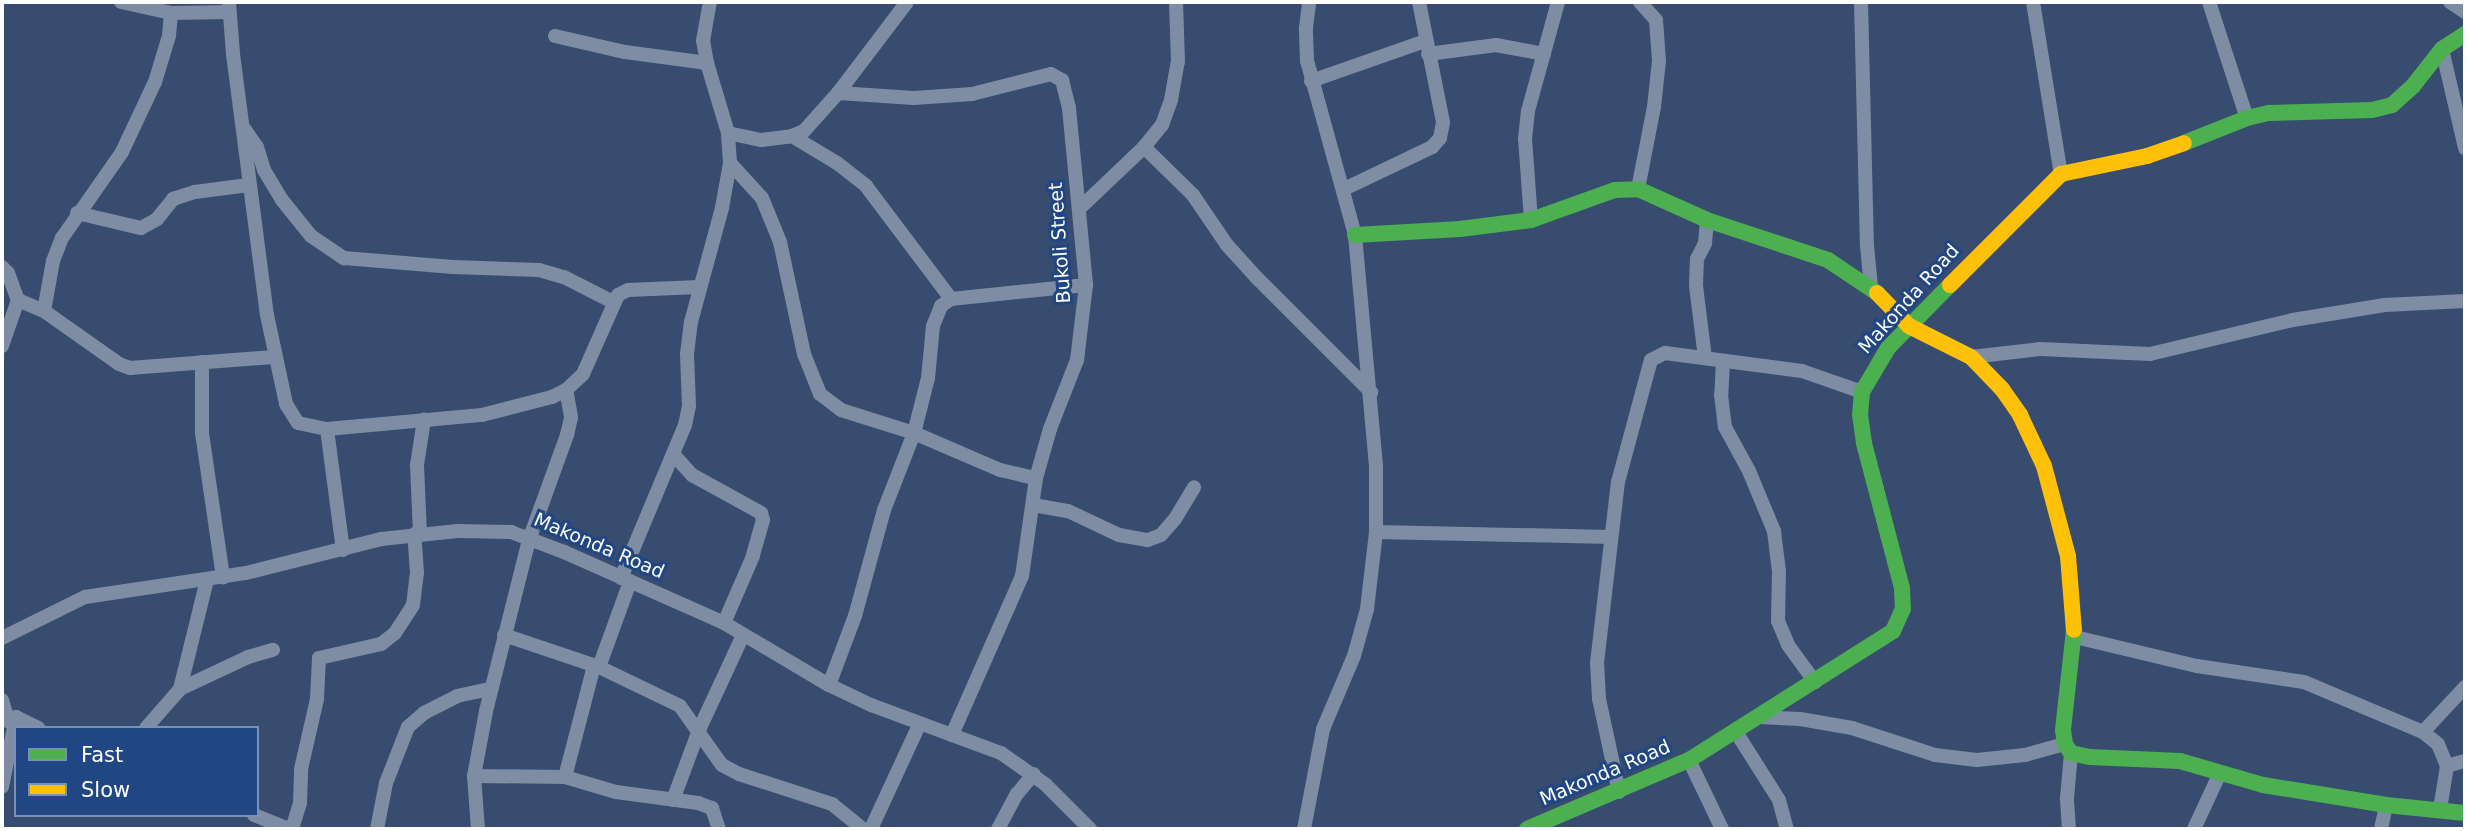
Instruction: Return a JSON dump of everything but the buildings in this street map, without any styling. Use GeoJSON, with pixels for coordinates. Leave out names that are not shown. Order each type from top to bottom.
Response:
{"type":"FeatureCollection","features":[{"type":"Feature","properties":{"kind":"street"},"geometry":{"type":"LineString","coordinates":[[121,2],[171,13],[229,7],[249,186],[274,357],[286,404],[293,419],[304,426],[327,429],[502,411],[552,397],[566,390],[583,374],[618,295],[628,290],[699,288]]}},
{"type":"Feature","properties":{"kind":"street"},"geometry":{"type":"LineString","coordinates":[[565,777],[596,666],[674,455],[689,406],[687,354],[699,288],[722,208],[730,163],[729,133],[707,63],[704,41],[710,2]]}},
{"type":"Feature","properties":{"kind":"street"},"geometry":{"type":"LineString","coordinates":[[729,133],[761,139],[792,136],[804,131],[838,93],[907,2]]}},
{"type":"Feature","properties":{"kind":"street"},"geometry":{"type":"LineString","coordinates":[[1080,208],[1162,125],[1171,100],[1178,62],[1176,2]]}},
{"type":"Feature","properties":{"kind":"street"},"geometry":{"type":"LineString","coordinates":[[1304,829],[1323,729],[1354,656],[1367,610],[1376,532],[1371,392],[1355,235],[1311,81],[1306,28],[1309,2]]}},
{"type":"Feature","properties":{"kind":"street"},"geometry":{"type":"LineString","coordinates":[[1344,189],[1432,147],[1440,138],[1443,122],[1419,2]]}},
{"type":"Feature","properties":{"kind":"street"},"geometry":{"type":"LineString","coordinates":[[1531,220],[1525,139],[1528,111],[1558,2]]}},
{"type":"Feature","properties":{"kind":"street"},"geometry":{"type":"LineString","coordinates":[[1638,189],[1654,107],[1659,61],[1656,20],[1640,2]]}},
{"type":"Feature","properties":{"kind":"street"},"geometry":{"type":"LineString","coordinates":[[1861,2],[1867,246],[1871,287]]}},
{"type":"Feature","properties":{"kind":"street"},"geometry":{"type":"LineString","coordinates":[[2033,2],[2062,174]]}},
{"type":"Feature","properties":{"kind":"street"},"geometry":{"type":"LineString","coordinates":[[2209,2],[2246,118]]}},
{"type":"Feature","properties":{"kind":"street"},"geometry":{"type":"LineString","coordinates":[[2450,2],[2465,12]]}},
{"type":"Feature","properties":{"kind":"street"},"geometry":{"type":"LineString","coordinates":[[44,310],[53,261],[77,214],[122,152],[155,82],[169,36],[171,13]]}},
{"type":"Feature","properties":{"kind":"street","name":"Makonda Road"},"geometry":{"type":"LineString","coordinates":[[1528,829],[1689,760],[1760,718],[1893,631],[1903,609],[1902,588],[1864,443],[1860,415],[1862,392],[1880,358],[2024,205],[2062,174],[2147,156],[2203,137],[2246,118],[2269,113],[2372,110],[2392,105],[2413,86],[2442,49],[2465,34]]}},
{"type":"Feature","properties":{"kind":"street"},"geometry":{"type":"LineString","coordinates":[[555,36],[625,52],[707,63]]}},
{"type":"Feature","properties":{"kind":"street"},"geometry":{"type":"LineString","coordinates":[[1311,81],[1427,47],[1496,46],[1544,54]]}},
{"type":"Feature","properties":{"kind":"street"},"geometry":{"type":"LineString","coordinates":[[2442,49],[2465,148]]}},
{"type":"Feature","properties":{"kind":"street","name":"Bukoli Street"},"geometry":{"type":"LineString","coordinates":[[838,93],[914,98],[972,94],[1051,74],[1062,80],[1069,108],[1086,285],[1077,360],[1050,429],[1036,478],[1022,576],[953,735]]}},
{"type":"Feature","properties":{"kind":"street"},"geometry":{"type":"LineString","coordinates":[[242,126],[257,147],[264,170],[282,200],[311,236],[344,258],[466,268],[539,270],[564,278],[613,302]]}},
{"type":"Feature","properties":{"kind":"street"},"geometry":{"type":"LineString","coordinates":[[792,136],[837,163],[866,186],[951,299]]}},
{"type":"Feature","properties":{"kind":"street"},"geometry":{"type":"LineString","coordinates":[[1144,146],[1193,195],[1227,245],[1256,277],[1371,392]]}},
{"type":"Feature","properties":{"kind":"street"},"geometry":{"type":"LineString","coordinates":[[730,163],[762,198],[780,242],[804,354],[820,394],[841,410],[914,433],[955,453],[1036,478]]}},
{"type":"Feature","properties":{"kind":"street"},"geometry":{"type":"LineString","coordinates":[[77,214],[141,228],[157,219],[165,205],[173,199],[195,192],[249,186]]}},
{"type":"Feature","properties":{"kind":"street"},"geometry":{"type":"LineString","coordinates":[[1355,235],[1460,229],[1531,220],[1615,190],[1638,189],[1707,220],[1829,260],[1871,287],[1909,326],[1971,357],[2003,389],[2020,415],[2044,466],[2068,556],[2075,637],[2066,693],[2069,829]]}},
{"type":"Feature","properties":{"kind":"street"},"geometry":{"type":"LineString","coordinates":[[1705,358],[1696,286],[1697,259],[1705,243],[1707,220]]}},
{"type":"Feature","properties":{"kind":"street"},"geometry":{"type":"LineString","coordinates":[[2,267],[12,281],[18,300],[2,345]]}},
{"type":"Feature","properties":{"kind":"street"},"geometry":{"type":"LineString","coordinates":[[829,685],[863,590],[884,510],[914,433],[928,378],[933,326],[941,306],[951,299],[1086,285]]}},
{"type":"Feature","properties":{"kind":"street"},"geometry":{"type":"LineString","coordinates":[[18,300],[44,310],[119,364],[130,368],[274,357]]}},
{"type":"Feature","properties":{"kind":"street"},"geometry":{"type":"LineString","coordinates":[[1971,357],[2040,349],[2150,354],[2293,320],[2385,305],[2465,301]]}},
{"type":"Feature","properties":{"kind":"street"},"geometry":{"type":"LineString","coordinates":[[1619,792],[1599,699],[1597,663],[1618,482],[1648,365],[1665,353],[1705,358],[1802,371],[1862,392]]}},
{"type":"Feature","properties":{"kind":"street"},"geometry":{"type":"LineString","coordinates":[[202,362],[202,433],[223,577]]}},
{"type":"Feature","properties":{"kind":"street"},"geometry":{"type":"LineString","coordinates":[[1723,362],[1721,395],[1726,428],[1749,471],[1774,531],[1779,570],[1778,621],[1788,645],[1815,682]]}},
{"type":"Feature","properties":{"kind":"street"},"geometry":{"type":"LineString","coordinates":[[478,829],[474,776],[490,689],[529,540],[567,435],[571,417],[566,390]]}},
{"type":"Feature","properties":{"kind":"street"},"geometry":{"type":"LineString","coordinates":[[256,821],[290,829],[300,803],[301,769],[317,699],[319,658],[381,644],[395,634],[414,605],[417,573],[417,466],[424,420]]}},
{"type":"Feature","properties":{"kind":"street"},"geometry":{"type":"LineString","coordinates":[[327,429],[343,550]]}},
{"type":"Feature","properties":{"kind":"street"},"geometry":{"type":"LineString","coordinates":[[674,455],[692,475],[761,513],[763,520],[753,556],[724,623]]}},
{"type":"Feature","properties":{"kind":"street"},"geometry":{"type":"LineString","coordinates":[[1034,505],[1068,511],[1119,535],[1148,540],[1161,535],[1168,527],[1194,487]]}},
{"type":"Feature","properties":{"kind":"street","name":"Makonda Road"},"geometry":{"type":"LineString","coordinates":[[2,638],[85,597],[208,580],[417,534],[491,530],[510,532],[724,623],[829,685],[919,725],[1001,753],[1034,774],[1090,829]]}},
{"type":"Feature","properties":{"kind":"street"},"geometry":{"type":"LineString","coordinates":[[1376,532],[1611,537]]}},
{"type":"Feature","properties":{"kind":"street"},"geometry":{"type":"LineString","coordinates":[[180,689],[208,580]]}},
{"type":"Feature","properties":{"kind":"street"},"geometry":{"type":"LineString","coordinates":[[504,635],[596,666],[680,706],[722,765],[739,774],[832,804],[863,829]]}},
{"type":"Feature","properties":{"kind":"street"},"geometry":{"type":"LineString","coordinates":[[673,800],[699,730],[743,635]]}},
{"type":"Feature","properties":{"kind":"street"},"geometry":{"type":"LineString","coordinates":[[2075,637],[2197,666],[2304,682],[2423,732],[2438,744],[2447,766],[2440,809]]}},
{"type":"Feature","properties":{"kind":"street"},"geometry":{"type":"LineString","coordinates":[[148,726],[180,689],[248,657],[272,650]]}},
{"type":"Feature","properties":{"kind":"street"},"geometry":{"type":"LineString","coordinates":[[2423,732],[2465,687]]}},
{"type":"Feature","properties":{"kind":"street"},"geometry":{"type":"LineString","coordinates":[[377,829],[386,783],[408,727],[424,713],[457,696],[490,689]]}},
{"type":"Feature","properties":{"kind":"street"},"geometry":{"type":"LineString","coordinates":[[2,699],[9,721],[2,787]]}},
{"type":"Feature","properties":{"kind":"street"},"geometry":{"type":"LineString","coordinates":[[1760,718],[1800,719],[1852,728],[1935,755],[1977,760],[2068,748],[2091,757],[2180,761],[2263,785],[2386,805],[2465,813]]}},
{"type":"Feature","properties":{"kind":"street"},"geometry":{"type":"LineString","coordinates":[[9,721],[30,726]]}},
{"type":"Feature","properties":{"kind":"street"},"geometry":{"type":"LineString","coordinates":[[871,829],[919,725]]}},
{"type":"Feature","properties":{"kind":"street"},"geometry":{"type":"LineString","coordinates":[[1736,732],[1779,800],[1787,829]]}},
{"type":"Feature","properties":{"kind":"street"},"geometry":{"type":"LineString","coordinates":[[1689,760],[1722,829]]}},
{"type":"Feature","properties":{"kind":"street"},"geometry":{"type":"LineString","coordinates":[[2447,766],[2465,761]]}},
{"type":"Feature","properties":{"kind":"street"},"geometry":{"type":"LineString","coordinates":[[2194,829],[2221,773]]}},
{"type":"Feature","properties":{"kind":"street"},"geometry":{"type":"LineString","coordinates":[[998,829],[1017,794],[1034,774]]}},
{"type":"Feature","properties":{"kind":"street"},"geometry":{"type":"LineString","coordinates":[[474,776],[565,777],[616,792],[698,803],[712,808],[719,829]]}},
{"type":"Feature","properties":{"kind":"street"},"geometry":{"type":"LineString","coordinates":[[2381,829],[2386,805]]}},
{"type":"Feature","properties":{"kind":"traffic: fast"},"geometry":{"type":"LineString","coordinates":[[2184,143],[2247,118],[2269,113],[2372,110],[2392,105],[2413,86],[2442,49],[2465,34]]}},
{"type":"Feature","properties":{"kind":"traffic: fast"},"geometry":{"type":"LineString","coordinates":[[1355,235],[1460,229],[1531,220],[1615,190],[1638,189],[1707,220],[1828,260],[1877,293]]}},
{"type":"Feature","properties":{"kind":"traffic: fast"},"geometry":{"type":"LineString","coordinates":[[1527,829],[1689,760],[1893,631],[1903,609],[1902,588],[1864,443],[1860,415],[1862,392],[1888,348],[1950,285]]}},
{"type":"Feature","properties":{"kind":"traffic: fast"},"geometry":{"type":"LineString","coordinates":[[2074,630],[2063,730],[2065,744],[2071,753],[2090,757],[2180,761],[2263,785],[2386,805],[2465,813]]}},
{"type":"Feature","properties":{"kind":"traffic: slow"},"geometry":{"type":"LineString","coordinates":[[1950,285],[2061,174],[2147,156],[2184,143]]}},
{"type":"Feature","properties":{"kind":"traffic: slow"},"geometry":{"type":"LineString","coordinates":[[1877,293],[1909,326],[1971,357],[2002,389],[2020,415],[2044,466],[2068,556],[2074,630]]}}]}
